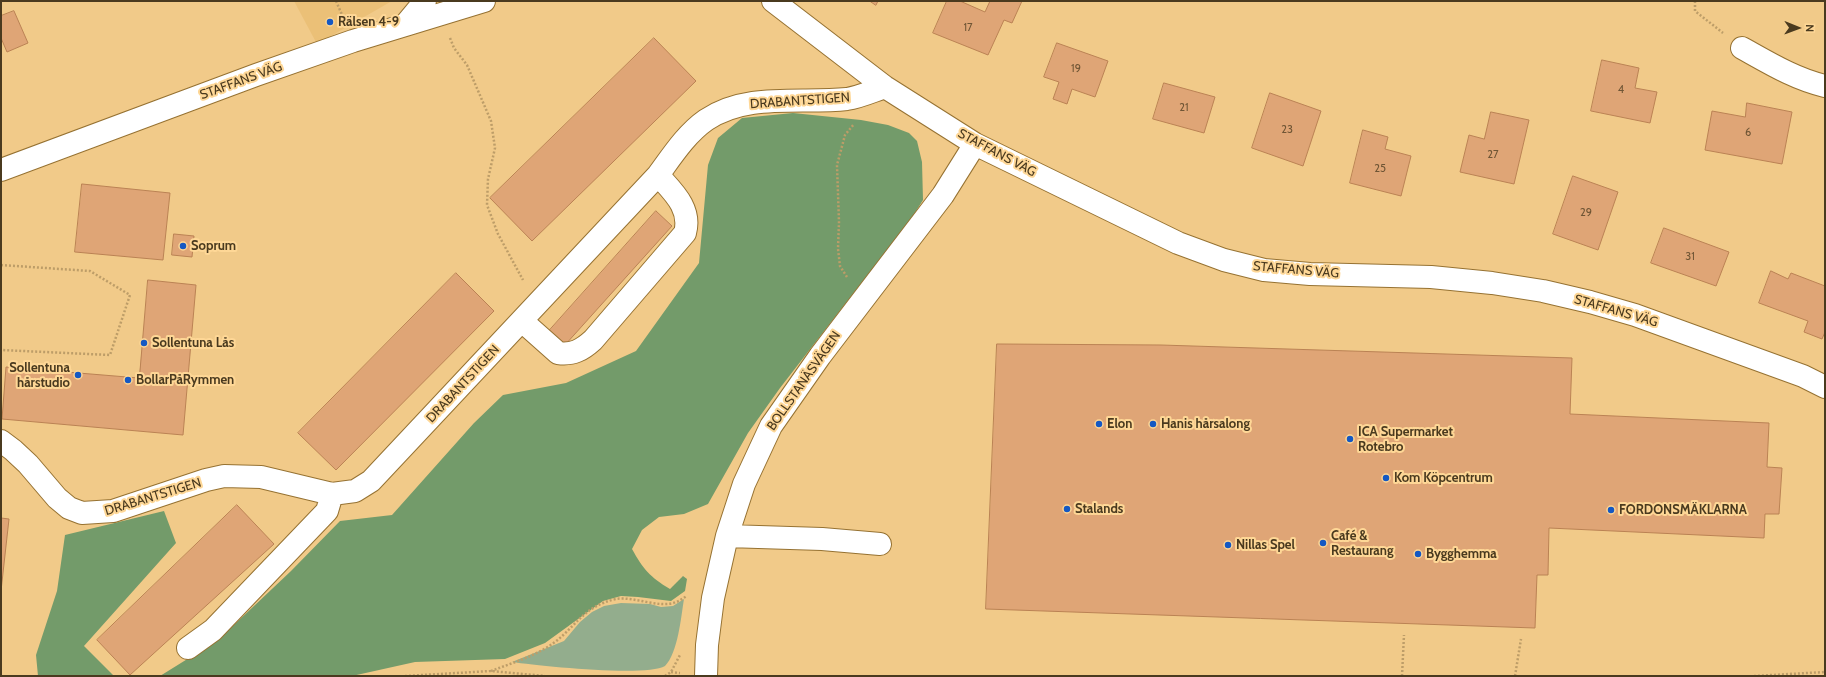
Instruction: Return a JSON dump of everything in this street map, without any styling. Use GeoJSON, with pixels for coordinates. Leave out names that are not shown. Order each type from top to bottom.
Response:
{"type":"FeatureCollection","features":[{"type":"Feature","properties":{"kind":"street"},"geometry":{"type":"LineString","coordinates":[[432,8],[484,1]]}},
{"type":"Feature","properties":{"kind":"street","name":"STAFFANS VÄG"},"geometry":{"type":"LineString","coordinates":[[773,1],[885,87],[975,144],[1178,243],[1224,260],[1264,270],[1310,274],[1431,277],[1492,283],[1543,292],[1590,302],[1635,315],[1803,376],[1825,387]]}},
{"type":"Feature","properties":{"kind":"street","name":"STAFFANS VÄG"},"geometry":{"type":"LineString","coordinates":[[1,170],[256,75],[405,25],[432,8]]}},
{"type":"Feature","properties":{"kind":"street"},"geometry":{"type":"LineString","coordinates":[[1742,48],[1792,75],[1811,83],[1825,86]]}},
{"type":"Feature","properties":{"kind":"street","name":"DRABANTSTIGEN"},"geometry":{"type":"LineString","coordinates":[[1,441],[28,464],[57,498],[69,508],[82,513],[113,511],[206,480],[224,476],[260,477],[332,494],[355,492],[372,481],[658,175],[687,137],[706,120],[722,111],[757,102],[849,99],[885,87]]}},
{"type":"Feature","properties":{"kind":"street","name":"BOLLSTANÄSVÄGEN"},"geometry":{"type":"LineString","coordinates":[[706,676],[706,645],[713,598],[727,536],[744,484],[771,426],[820,356],[943,195],[975,144]]}},
{"type":"Feature","properties":{"kind":"street"},"geometry":{"type":"LineString","coordinates":[[522,321],[558,353],[574,353],[593,340],[685,233],[687,218],[683,206],[658,175]]}},
{"type":"Feature","properties":{"kind":"street"},"geometry":{"type":"LineString","coordinates":[[188,648],[213,630],[327,511],[332,494]]}},
{"type":"Feature","properties":{"kind":"street"},"geometry":{"type":"LineString","coordinates":[[727,536],[822,539],[880,544]]}},
{"type":"Feature","properties":{"kind":"path"},"geometry":{"type":"LineString","coordinates":[[1695,1],[1695,11],[1742,48]]}},
{"type":"Feature","properties":{"kind":"path"},"geometry":{"type":"LineString","coordinates":[[432,8],[454,48],[467,65],[491,121],[495,148],[488,179],[487,205],[498,234],[537,305]]}},
{"type":"Feature","properties":{"kind":"path"},"geometry":{"type":"LineString","coordinates":[[849,279],[840,266],[838,249],[840,222],[837,165],[845,135],[855,123]]}},
{"type":"Feature","properties":{"kind":"path"},"geometry":{"type":"LineString","coordinates":[[1,265],[90,271],[130,295],[110,356],[1,350]]}},
{"type":"Feature","properties":{"kind":"path"},"geometry":{"type":"LineString","coordinates":[[491,671],[521,660],[554,642],[584,614],[597,605],[617,599],[666,604],[675,603],[694,593]]}},
{"type":"Feature","properties":{"kind":"path"},"geometry":{"type":"LineString","coordinates":[[1402,676],[1404,635]]}},
{"type":"Feature","properties":{"kind":"path"},"geometry":{"type":"LineString","coordinates":[[1515,676],[1521,639]]}},
{"type":"Feature","properties":{"kind":"path"},"geometry":{"type":"LineString","coordinates":[[405,676],[491,671],[545,676]]}},
{"type":"Feature","properties":{"kind":"path"},"geometry":{"type":"LineString","coordinates":[[1754,676],[1825,672]]}},
{"type":"Feature","properties":{"kind":"shaded area","name":"Rälsen 4-9"},"geometry":{"type":"Polygon","coordinates":[[[294,1],[392,1],[317,44],[294,1]]]}},
{"type":"Feature","properties":{"kind":"green space"},"geometry":{"type":"Polygon","coordinates":[[[793,113],[861,120],[888,125],[909,133],[917,141],[922,162],[923,200],[911,219],[780,388],[748,433],[708,504],[684,514],[659,517],[642,530],[632,549],[640,562],[652,576],[670,589],[683,576],[687,579],[685,591],[671,601],[621,596],[603,601],[545,643],[505,659],[415,662],[352,676],[160,676],[218,640],[291,571],[340,521],[392,515],[474,423],[503,395],[566,383],[636,351],[699,263],[708,165],[718,138],[742,118],[793,113]]]}},
{"type":"Feature","properties":{"kind":"green space"},"geometry":{"type":"Polygon","coordinates":[[[164,511],[176,543],[84,646],[114,676],[38,676],[36,655],[57,591],[65,535],[164,511]]]}},
{"type":"Feature","properties":{"kind":"green space"},"geometry":{"type":"Polygon","coordinates":[[[684,599],[676,644],[673,653],[665,666],[637,671],[616,671],[512,662],[564,641],[580,622],[592,612],[604,606],[621,603],[650,604],[661,607],[673,606],[684,599]]]}},
{"type":"Feature","properties":{"kind":"building"},"geometry":{"type":"Polygon","coordinates":[[[870,1],[878,1],[876,5],[870,1]]]}},
{"type":"Feature","properties":{"kind":"building"},"geometry":{"type":"Polygon","coordinates":[[[947,1],[960,1],[985,12],[990,1],[1022,1],[1012,23],[1004,20],[988,55],[933,33],[947,1]]]}},
{"type":"Feature","properties":{"kind":"building"},"geometry":{"type":"Polygon","coordinates":[[[14,11],[28,43],[7,52],[1,38],[1,16],[14,11]]]}},
{"type":"Feature","properties":{"kind":"building"},"geometry":{"type":"Polygon","coordinates":[[[654,38],[696,81],[532,241],[490,198],[654,38]]]}},
{"type":"Feature","properties":{"kind":"building"},"geometry":{"type":"Polygon","coordinates":[[[1057,43],[1108,61],[1095,97],[1072,89],[1067,104],[1053,99],[1059,82],[1044,77],[1057,43]]]}},
{"type":"Feature","properties":{"kind":"building"},"geometry":{"type":"Polygon","coordinates":[[[1602,60],[1639,68],[1635,88],[1657,92],[1650,123],[1591,111],[1602,60]]]}},
{"type":"Feature","properties":{"kind":"building"},"geometry":{"type":"Polygon","coordinates":[[[1164,83],[1215,97],[1204,133],[1153,119],[1164,83]]]}},
{"type":"Feature","properties":{"kind":"building"},"geometry":{"type":"Polygon","coordinates":[[[1270,93],[1321,111],[1303,166],[1252,148],[1270,93]]]}},
{"type":"Feature","properties":{"kind":"building"},"geometry":{"type":"Polygon","coordinates":[[[1747,103],[1792,112],[1782,164],[1705,150],[1712,111],[1745,117],[1747,103]]]}},
{"type":"Feature","properties":{"kind":"building"},"geometry":{"type":"Polygon","coordinates":[[[1491,112],[1529,120],[1514,184],[1460,172],[1469,135],[1484,139],[1491,112]]]}},
{"type":"Feature","properties":{"kind":"building"},"geometry":{"type":"Polygon","coordinates":[[[1363,130],[1388,137],[1385,149],[1411,156],[1401,196],[1350,183],[1363,130]]]}},
{"type":"Feature","properties":{"kind":"building"},"geometry":{"type":"Polygon","coordinates":[[[1573,176],[1618,192],[1598,250],[1553,234],[1573,176]]]}},
{"type":"Feature","properties":{"kind":"building"},"geometry":{"type":"Polygon","coordinates":[[[82,184],[170,193],[163,260],[75,252],[82,184]]]}},
{"type":"Feature","properties":{"kind":"building"},"geometry":{"type":"Polygon","coordinates":[[[656,211],[672,226],[565,345],[549,331],[656,211]]]}},
{"type":"Feature","properties":{"kind":"building"},"geometry":{"type":"Polygon","coordinates":[[[1664,228],[1729,252],[1716,286],[1651,263],[1664,228]]]}},
{"type":"Feature","properties":{"kind":"building","name":"Soprum"},"geometry":{"type":"Polygon","coordinates":[[[174,234],[194,236],[192,257],[172,255],[174,234]]]}},
{"type":"Feature","properties":{"kind":"building"},"geometry":{"type":"Polygon","coordinates":[[[1771,271],[1788,279],[1791,273],[1825,286],[1825,332],[1822,339],[1804,332],[1808,321],[1759,303],[1771,271]]]}},
{"type":"Feature","properties":{"kind":"building"},"geometry":{"type":"Polygon","coordinates":[[[456,273],[494,311],[336,470],[298,433],[456,273]]]}},
{"type":"Feature","properties":{"kind":"building"},"geometry":{"type":"Polygon","coordinates":[[[148,280],[196,285],[183,435],[2,419],[6,367],[139,378],[148,280]]]}},
{"type":"Feature","properties":{"kind":"building","name":"Kom Köpcentrum"},"geometry":{"type":"Polygon","coordinates":[[[997,344],[1161,345],[1572,358],[1570,414],[1769,423],[1767,467],[1782,468],[1779,514],[1765,514],[1764,538],[1549,528],[1548,575],[1537,575],[1535,628],[986,609],[997,344]]]}},
{"type":"Feature","properties":{"kind":"building"},"geometry":{"type":"Polygon","coordinates":[[[237,505],[274,544],[130,675],[97,640],[237,505]]]}},
{"type":"Feature","properties":{"kind":"building"},"geometry":{"type":"Polygon","coordinates":[[[1,518],[9,519],[1,591],[1,518]]]}},
{"type":"Feature","properties":{"kind":"place","name":"Rälsen 4-9"},"geometry":{"type":"Point","coordinates":[330,22]}},
{"type":"Feature","properties":{"kind":"place","name":"Soprum"},"geometry":{"type":"Point","coordinates":[183,246]}},
{"type":"Feature","properties":{"kind":"place","name":"Sollentuna Lås"},"geometry":{"type":"Point","coordinates":[144,343]}},
{"type":"Feature","properties":{"kind":"place","name":"Sollentuna hårstudio"},"geometry":{"type":"Point","coordinates":[78,375]}},
{"type":"Feature","properties":{"kind":"place","name":"BollarPåRymmen"},"geometry":{"type":"Point","coordinates":[128,380]}},
{"type":"Feature","properties":{"kind":"place","name":"Elon"},"geometry":{"type":"Point","coordinates":[1099,424]}},
{"type":"Feature","properties":{"kind":"place","name":"Hanis hårsalong"},"geometry":{"type":"Point","coordinates":[1153,424]}},
{"type":"Feature","properties":{"kind":"place","name":"ICA Supermarket Rotebro"},"geometry":{"type":"Point","coordinates":[1350,439]}},
{"type":"Feature","properties":{"kind":"place","name":"Kom Köpcentrum"},"geometry":{"type":"Point","coordinates":[1386,478]}},
{"type":"Feature","properties":{"kind":"place","name":"Stalands"},"geometry":{"type":"Point","coordinates":[1067,509]}},
{"type":"Feature","properties":{"kind":"place","name":"FORDONSMÄKLARNA"},"geometry":{"type":"Point","coordinates":[1611,510]}},
{"type":"Feature","properties":{"kind":"place","name":"Café & Restaurang"},"geometry":{"type":"Point","coordinates":[1323,543]}},
{"type":"Feature","properties":{"kind":"place","name":"Nillas Spel"},"geometry":{"type":"Point","coordinates":[1228,545]}},
{"type":"Feature","properties":{"kind":"place","name":"Bygghemma"},"geometry":{"type":"Point","coordinates":[1418,554]}}]}
